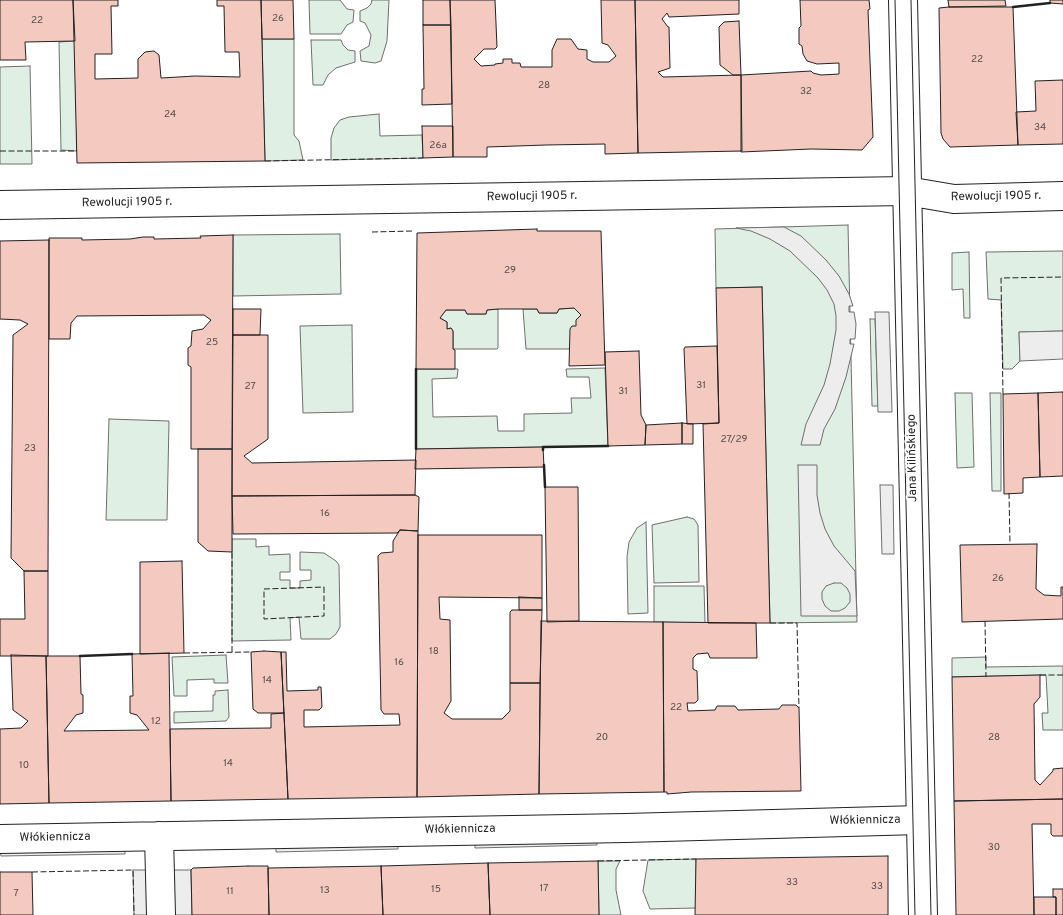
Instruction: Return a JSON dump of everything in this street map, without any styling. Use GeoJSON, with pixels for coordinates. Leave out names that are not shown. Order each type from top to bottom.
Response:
{"type":"FeatureCollection","features":[{"type":"Feature","properties":{"kind":"street","name":"Jana Kilińskiego"},"geometry":{"type":"LineString","coordinates":[[903,0],[923,915]]}},
{"type":"Feature","properties":{"kind":"street","name":"Rewolucji 1905 r."},"geometry":{"type":"LineString","coordinates":[[0,205],[907,191],[954,199],[1063,196]]}},
{"type":"Feature","properties":{"kind":"street","name":"Włókiennicza"},"geometry":{"type":"LineString","coordinates":[[0,839],[626,828],[920,820]]}},
{"type":"Feature","properties":{"kind":"street"},"geometry":{"type":"LineString","coordinates":[[159,836],[161,915]]}},
{"type":"Feature","properties":{"kind":"green space"},"geometry":{"type":"Polygon","coordinates":[[[309,0],[340,0],[347,9],[354,10],[353,22],[347,25],[341,34],[310,34],[309,0]]]}},
{"type":"Feature","properties":{"kind":"green space"},"geometry":{"type":"Polygon","coordinates":[[[372,0],[389,0],[387,41],[381,61],[375,63],[361,61],[360,51],[369,46],[371,35],[365,23],[360,21],[360,11],[367,8],[372,0]]]}},
{"type":"Feature","properties":{"kind":"green space"},"geometry":{"type":"Polygon","coordinates":[[[262,39],[294,39],[294,135],[299,141],[303,160],[265,161],[262,39]]]}},
{"type":"Feature","properties":{"kind":"green space"},"geometry":{"type":"Polygon","coordinates":[[[311,40],[341,40],[348,50],[355,51],[355,62],[336,68],[328,75],[323,85],[313,85],[311,40]]]}},
{"type":"Feature","properties":{"kind":"green space"},"geometry":{"type":"Polygon","coordinates":[[[75,41],[77,151],[61,150],[59,42],[75,41]]]}},
{"type":"Feature","properties":{"kind":"green space"},"geometry":{"type":"Polygon","coordinates":[[[30,66],[32,164],[0,164],[0,67],[30,66]]]}},
{"type":"Feature","properties":{"kind":"green space"},"geometry":{"type":"Polygon","coordinates":[[[379,114],[380,136],[422,135],[423,158],[331,160],[331,138],[334,128],[340,120],[349,117],[379,114]]]}},
{"type":"Feature","properties":{"kind":"green space"},"geometry":{"type":"Polygon","coordinates":[[[848,225],[857,622],[770,623],[762,287],[716,288],[715,229],[848,225]]]}},
{"type":"Feature","properties":{"kind":"green space"},"geometry":{"type":"Polygon","coordinates":[[[340,234],[341,294],[233,296],[233,235],[340,234]]]}},
{"type":"Feature","properties":{"kind":"green space"},"geometry":{"type":"Polygon","coordinates":[[[1063,251],[1063,331],[1019,332],[1020,361],[1012,369],[1003,369],[1001,300],[988,299],[986,252],[1063,251]]]}},
{"type":"Feature","properties":{"kind":"green space"},"geometry":{"type":"Polygon","coordinates":[[[969,252],[970,318],[964,318],[963,289],[952,290],[952,253],[969,252]]]}},
{"type":"Feature","properties":{"kind":"green space"},"geometry":{"type":"Polygon","coordinates":[[[574,308],[581,315],[569,349],[526,349],[523,309],[537,309],[539,313],[557,313],[559,309],[574,308]]]}},
{"type":"Feature","properties":{"kind":"green space"},"geometry":{"type":"Polygon","coordinates":[[[498,309],[497,349],[453,349],[453,331],[451,328],[447,329],[447,322],[440,318],[446,310],[465,310],[467,314],[486,314],[487,310],[498,309]]]}},
{"type":"Feature","properties":{"kind":"green space"},"geometry":{"type":"Polygon","coordinates":[[[870,319],[875,319],[878,406],[872,406],[870,319]]]}},
{"type":"Feature","properties":{"kind":"green space"},"geometry":{"type":"Polygon","coordinates":[[[352,325],[353,412],[303,413],[300,326],[352,325]]]}},
{"type":"Feature","properties":{"kind":"green space"},"geometry":{"type":"Polygon","coordinates":[[[605,368],[608,446],[416,449],[416,369],[458,369],[457,378],[432,379],[433,417],[497,416],[498,431],[524,431],[524,414],[572,413],[571,398],[591,398],[589,377],[567,377],[566,369],[605,368]]]}},
{"type":"Feature","properties":{"kind":"green space"},"geometry":{"type":"Polygon","coordinates":[[[955,393],[972,393],[974,467],[957,468],[955,393]]]}},
{"type":"Feature","properties":{"kind":"green space"},"geometry":{"type":"Polygon","coordinates":[[[990,393],[1001,393],[1001,491],[992,491],[990,393]]]}},
{"type":"Feature","properties":{"kind":"green space"},"geometry":{"type":"Polygon","coordinates":[[[109,419],[169,421],[167,520],[106,520],[109,419]]]}},
{"type":"Feature","properties":{"kind":"green space"},"geometry":{"type":"Polygon","coordinates":[[[687,517],[694,519],[698,525],[699,582],[654,583],[652,525],[687,517]]]}},
{"type":"Feature","properties":{"kind":"green space"},"geometry":{"type":"Polygon","coordinates":[[[646,522],[648,613],[628,614],[627,557],[629,542],[637,528],[646,522]]]}},
{"type":"Feature","properties":{"kind":"green space"},"geometry":{"type":"Polygon","coordinates":[[[232,539],[256,539],[256,547],[269,546],[269,555],[290,554],[290,572],[280,572],[280,580],[290,580],[290,588],[300,588],[300,581],[311,580],[311,570],[300,570],[300,552],[324,553],[336,561],[339,565],[340,627],[336,634],[330,639],[301,639],[299,617],[290,618],[291,640],[232,641],[232,539]]]}},
{"type":"Feature","properties":{"kind":"green space"},"geometry":{"type":"Polygon","coordinates":[[[654,586],[704,586],[705,623],[654,622],[654,586]]]}},
{"type":"Feature","properties":{"kind":"green space"},"geometry":{"type":"Polygon","coordinates":[[[226,655],[228,683],[214,683],[214,679],[187,680],[187,696],[174,696],[172,657],[226,655]]]}},
{"type":"Feature","properties":{"kind":"green space"},"geometry":{"type":"Polygon","coordinates":[[[986,657],[986,667],[1063,666],[1063,730],[1043,730],[1042,713],[1048,713],[1046,675],[952,677],[952,658],[986,657]]]}},
{"type":"Feature","properties":{"kind":"green space"},"geometry":{"type":"Polygon","coordinates":[[[228,690],[229,717],[226,721],[174,723],[174,712],[213,711],[213,695],[215,695],[215,691],[228,690]]]}},
{"type":"Feature","properties":{"kind":"green space"},"geometry":{"type":"Polygon","coordinates":[[[696,859],[696,908],[650,909],[643,891],[648,860],[696,859]]]}},
{"type":"Feature","properties":{"kind":"green space"},"geometry":{"type":"Polygon","coordinates":[[[598,861],[620,861],[616,869],[616,890],[621,915],[599,915],[598,861]]]}},
{"type":"Feature","properties":{"kind":"shaded area"},"geometry":{"type":"Polygon","coordinates":[[[784,227],[801,236],[826,260],[839,276],[849,294],[853,306],[849,306],[849,312],[854,312],[856,324],[855,339],[850,339],[850,344],[854,344],[846,377],[835,409],[824,429],[820,445],[801,445],[806,424],[824,385],[830,364],[836,330],[834,304],[818,278],[790,251],[770,239],[751,231],[736,228],[784,227]]]}},
{"type":"Feature","properties":{"kind":"shaded area"},"geometry":{"type":"Polygon","coordinates":[[[875,312],[889,312],[892,412],[878,412],[875,312]]]}},
{"type":"Feature","properties":{"kind":"shaded area"},"geometry":{"type":"Polygon","coordinates":[[[1063,331],[1063,359],[1020,361],[1019,332],[1063,331]]]}},
{"type":"Feature","properties":{"kind":"shaded area"},"geometry":{"type":"Polygon","coordinates":[[[798,465],[817,465],[817,495],[825,529],[834,546],[855,571],[857,616],[801,616],[798,465]],[[841,583],[826,586],[822,592],[825,606],[831,611],[839,611],[850,602],[850,594],[841,583]]]}},
{"type":"Feature","properties":{"kind":"shaded area"},"geometry":{"type":"Polygon","coordinates":[[[880,485],[893,485],[894,554],[882,554],[880,485]]]}},
{"type":"Feature","properties":{"kind":"shaded area"},"geometry":{"type":"Polygon","coordinates":[[[597,839],[597,845],[475,848],[475,842],[597,839]]]}},
{"type":"Feature","properties":{"kind":"shaded area"},"geometry":{"type":"Polygon","coordinates":[[[398,843],[398,849],[276,852],[276,845],[398,843]]]}},
{"type":"Feature","properties":{"kind":"shaded area"},"geometry":{"type":"Polygon","coordinates":[[[125,848],[125,854],[1,856],[0,850],[125,848]]]}},
{"type":"Feature","properties":{"kind":"shaded area"},"geometry":{"type":"Polygon","coordinates":[[[133,870],[191,870],[192,915],[134,915],[133,870]]]}},
{"type":"Feature","properties":{"kind":"building"},"geometry":{"type":"Polygon","coordinates":[[[0,0],[73,0],[75,41],[25,42],[26,60],[0,60],[0,0]]]}},
{"type":"Feature","properties":{"kind":"building"},"geometry":{"type":"Polygon","coordinates":[[[73,0],[118,0],[118,6],[111,6],[112,54],[95,54],[95,79],[138,78],[138,59],[145,52],[154,51],[159,55],[161,78],[195,76],[240,77],[239,52],[225,52],[224,6],[217,6],[217,0],[261,0],[265,161],[77,163],[73,0]]]}},
{"type":"Feature","properties":{"kind":"building"},"geometry":{"type":"Polygon","coordinates":[[[261,0],[293,0],[294,39],[262,39],[261,0]]]}},
{"type":"Feature","properties":{"kind":"building"},"geometry":{"type":"Polygon","coordinates":[[[423,0],[450,0],[451,25],[423,25],[423,0]]]}},
{"type":"Feature","properties":{"kind":"building"},"geometry":{"type":"Polygon","coordinates":[[[450,0],[495,0],[497,47],[495,49],[484,49],[474,59],[481,66],[495,65],[503,63],[503,59],[512,59],[512,63],[520,63],[521,67],[552,67],[552,50],[557,39],[571,39],[578,49],[587,50],[587,59],[593,62],[609,62],[616,56],[608,45],[602,43],[601,0],[635,0],[638,153],[605,154],[605,144],[546,145],[487,147],[487,157],[453,157],[450,0]]]}},
{"type":"Feature","properties":{"kind":"building"},"geometry":{"type":"Polygon","coordinates":[[[635,0],[739,0],[739,14],[669,17],[667,13],[662,19],[669,27],[670,68],[658,72],[663,77],[741,75],[742,151],[638,153],[635,0]]]}},
{"type":"Feature","properties":{"kind":"building"},"geometry":{"type":"Polygon","coordinates":[[[800,0],[869,0],[873,137],[862,150],[811,149],[741,152],[741,75],[811,71],[821,75],[839,74],[839,63],[817,64],[807,61],[803,54],[802,46],[799,44],[799,28],[801,26],[800,0]]]}},
{"type":"Feature","properties":{"kind":"building"},"geometry":{"type":"Polygon","coordinates":[[[948,0],[1005,0],[1006,6],[949,7],[948,0]]]}},
{"type":"Feature","properties":{"kind":"building"},"geometry":{"type":"Polygon","coordinates":[[[1050,0],[1063,0],[1063,4],[1050,3],[1050,0]]]}},
{"type":"Feature","properties":{"kind":"building"},"geometry":{"type":"Polygon","coordinates":[[[1013,7],[1018,145],[950,147],[943,139],[941,133],[939,8],[1013,7]]]}},
{"type":"Feature","properties":{"kind":"building"},"geometry":{"type":"Polygon","coordinates":[[[739,21],[741,75],[733,75],[720,65],[719,27],[724,22],[739,21]]]}},
{"type":"Feature","properties":{"kind":"building"},"geometry":{"type":"Polygon","coordinates":[[[423,25],[451,25],[452,104],[422,105],[422,89],[424,89],[423,25]]]}},
{"type":"Feature","properties":{"kind":"building"},"geometry":{"type":"Polygon","coordinates":[[[1063,80],[1063,144],[1018,145],[1016,112],[1036,111],[1035,81],[1063,80]]]}},
{"type":"Feature","properties":{"kind":"building"},"geometry":{"type":"Polygon","coordinates":[[[422,126],[453,126],[453,157],[423,158],[422,126]]]}},
{"type":"Feature","properties":{"kind":"building"},"geometry":{"type":"Polygon","coordinates":[[[537,229],[537,231],[601,231],[605,365],[569,366],[570,329],[572,326],[576,326],[576,320],[581,315],[574,308],[559,309],[557,313],[539,313],[537,309],[487,310],[486,314],[467,314],[465,310],[446,310],[440,318],[447,322],[447,329],[451,328],[453,331],[455,369],[416,369],[417,233],[537,229]]]}},
{"type":"Feature","properties":{"kind":"building"},"geometry":{"type":"Polygon","coordinates":[[[233,235],[232,449],[191,449],[191,367],[188,365],[188,348],[191,346],[192,331],[203,329],[211,320],[204,315],[77,316],[71,323],[70,339],[49,339],[49,238],[82,238],[82,240],[154,237],[154,239],[233,235]]]}},
{"type":"Feature","properties":{"kind":"building"},"geometry":{"type":"Polygon","coordinates":[[[49,240],[48,571],[24,571],[11,558],[13,335],[28,324],[20,320],[0,319],[0,241],[49,240]]]}},
{"type":"Feature","properties":{"kind":"building"},"geometry":{"type":"Polygon","coordinates":[[[762,287],[770,623],[708,623],[703,424],[719,423],[716,288],[762,287]]]}},
{"type":"Feature","properties":{"kind":"building"},"geometry":{"type":"Polygon","coordinates":[[[233,309],[261,309],[260,335],[233,335],[233,309]]]}},
{"type":"Feature","properties":{"kind":"building"},"geometry":{"type":"Polygon","coordinates":[[[233,335],[268,335],[268,439],[244,456],[252,463],[416,460],[415,495],[232,496],[233,335]]]}},
{"type":"Feature","properties":{"kind":"building"},"geometry":{"type":"Polygon","coordinates":[[[717,346],[719,423],[687,424],[684,349],[685,347],[717,346]]]}},
{"type":"Feature","properties":{"kind":"building"},"geometry":{"type":"Polygon","coordinates":[[[639,351],[641,415],[646,425],[645,445],[608,446],[605,352],[639,351]]]}},
{"type":"Feature","properties":{"kind":"building"},"geometry":{"type":"Polygon","coordinates":[[[1063,392],[1063,476],[1040,477],[1038,393],[1063,392]]]}},
{"type":"Feature","properties":{"kind":"building"},"geometry":{"type":"Polygon","coordinates":[[[1038,393],[1040,477],[1023,478],[1023,493],[1004,494],[1003,394],[1038,393]]]}},
{"type":"Feature","properties":{"kind":"building"},"geometry":{"type":"Polygon","coordinates":[[[682,423],[682,444],[645,445],[646,425],[682,423]]]}},
{"type":"Feature","properties":{"kind":"building"},"geometry":{"type":"Polygon","coordinates":[[[682,423],[693,424],[693,444],[682,444],[682,423]]]}},
{"type":"Feature","properties":{"kind":"building"},"geometry":{"type":"Polygon","coordinates":[[[543,447],[544,467],[415,469],[416,449],[543,447]]]}},
{"type":"Feature","properties":{"kind":"building"},"geometry":{"type":"Polygon","coordinates":[[[198,449],[232,449],[232,552],[208,551],[198,542],[198,449]]]}},
{"type":"Feature","properties":{"kind":"building"},"geometry":{"type":"Polygon","coordinates":[[[545,487],[578,487],[579,621],[547,622],[545,487]]]}},
{"type":"Feature","properties":{"kind":"building"},"geometry":{"type":"Polygon","coordinates":[[[415,495],[419,497],[418,531],[400,530],[397,533],[233,534],[232,496],[415,495]]]}},
{"type":"Feature","properties":{"kind":"building"},"geometry":{"type":"Polygon","coordinates":[[[400,530],[418,531],[417,797],[288,799],[281,652],[286,652],[287,691],[318,690],[318,687],[321,687],[322,707],[319,710],[304,710],[304,727],[400,725],[399,714],[384,714],[381,710],[378,556],[381,553],[393,552],[393,541],[400,530]]]}},
{"type":"Feature","properties":{"kind":"building"},"geometry":{"type":"Polygon","coordinates":[[[418,535],[542,535],[542,598],[439,597],[440,619],[450,620],[451,701],[444,713],[452,719],[502,719],[510,711],[510,683],[540,683],[539,794],[417,797],[418,535]]]}},
{"type":"Feature","properties":{"kind":"building"},"geometry":{"type":"Polygon","coordinates":[[[1037,544],[1036,589],[1044,595],[1061,596],[1061,587],[1063,587],[1063,619],[962,622],[960,545],[1037,544]]]}},
{"type":"Feature","properties":{"kind":"building"},"geometry":{"type":"Polygon","coordinates":[[[182,561],[184,653],[140,654],[140,562],[182,561]]]}},
{"type":"Feature","properties":{"kind":"building"},"geometry":{"type":"Polygon","coordinates":[[[24,571],[48,571],[48,656],[0,656],[0,619],[25,619],[24,571]]]}},
{"type":"Feature","properties":{"kind":"building"},"geometry":{"type":"Polygon","coordinates":[[[519,597],[542,598],[542,610],[519,610],[519,597]]]}},
{"type":"Feature","properties":{"kind":"building"},"geometry":{"type":"Polygon","coordinates":[[[512,610],[542,610],[540,683],[510,683],[510,612],[512,610]]]}},
{"type":"Feature","properties":{"kind":"building"},"geometry":{"type":"Polygon","coordinates":[[[541,621],[663,622],[664,792],[539,794],[541,621]]]}},
{"type":"Feature","properties":{"kind":"building"},"geometry":{"type":"Polygon","coordinates":[[[663,622],[756,623],[757,658],[710,658],[708,653],[697,654],[693,658],[693,669],[697,671],[698,700],[695,703],[687,703],[688,711],[715,710],[717,706],[735,706],[738,710],[779,709],[782,705],[796,705],[799,708],[801,791],[667,794],[667,792],[664,792],[663,622]]]}},
{"type":"Feature","properties":{"kind":"building"},"geometry":{"type":"Polygon","coordinates":[[[251,652],[281,652],[284,713],[258,713],[253,709],[251,652]]]}},
{"type":"Feature","properties":{"kind":"building"},"geometry":{"type":"Polygon","coordinates":[[[169,653],[171,801],[49,803],[46,656],[80,656],[83,713],[76,715],[64,731],[149,730],[137,715],[130,713],[130,696],[133,696],[132,654],[169,653]]]}},
{"type":"Feature","properties":{"kind":"building"},"geometry":{"type":"Polygon","coordinates":[[[11,655],[46,656],[49,803],[0,804],[0,729],[21,728],[28,721],[13,710],[11,655]]]}},
{"type":"Feature","properties":{"kind":"building"},"geometry":{"type":"Polygon","coordinates":[[[1040,675],[1040,697],[1034,704],[1035,780],[1040,785],[1053,769],[1063,768],[1063,799],[954,801],[952,677],[1040,675]]]}},
{"type":"Feature","properties":{"kind":"building"},"geometry":{"type":"Polygon","coordinates":[[[284,713],[288,799],[171,801],[170,729],[271,728],[271,714],[284,713]]]}},
{"type":"Feature","properties":{"kind":"building"},"geometry":{"type":"Polygon","coordinates":[[[1063,799],[1063,836],[1053,836],[1051,834],[1051,824],[1032,824],[1034,915],[956,915],[954,801],[1063,799]]]}},
{"type":"Feature","properties":{"kind":"building"},"geometry":{"type":"Polygon","coordinates":[[[888,856],[888,915],[695,915],[696,859],[888,856]]]}},
{"type":"Feature","properties":{"kind":"building"},"geometry":{"type":"Polygon","coordinates":[[[598,861],[599,915],[490,915],[488,863],[598,861]]]}},
{"type":"Feature","properties":{"kind":"building"},"geometry":{"type":"Polygon","coordinates":[[[488,863],[490,915],[383,915],[381,866],[488,863]]]}},
{"type":"Feature","properties":{"kind":"building"},"geometry":{"type":"Polygon","coordinates":[[[268,866],[269,915],[192,915],[191,870],[193,868],[268,866]]]}},
{"type":"Feature","properties":{"kind":"building"},"geometry":{"type":"Polygon","coordinates":[[[381,866],[383,915],[269,915],[268,868],[381,866]]]}},
{"type":"Feature","properties":{"kind":"building"},"geometry":{"type":"Polygon","coordinates":[[[0,872],[32,872],[33,915],[0,915],[0,872]]]}},
{"type":"Feature","properties":{"kind":"building"},"geometry":{"type":"Polygon","coordinates":[[[1053,889],[1063,889],[1063,915],[1056,915],[1056,897],[1053,897],[1053,889]]]}},
{"type":"Feature","properties":{"kind":"building"},"geometry":{"type":"Polygon","coordinates":[[[1034,897],[1056,897],[1056,915],[1034,915],[1034,897]]]}},
{"type":"Feature","properties":{"kind":"tram line"},"geometry":{"type":"LineString","coordinates":[[895,0],[915,915]]}},
{"type":"Feature","properties":{"kind":"tram line"},"geometry":{"type":"LineString","coordinates":[[911,0],[931,915]]}},
{"type":"Feature","properties":{"kind":"fence"},"geometry":{"type":"LineString","coordinates":[[0,151],[77,151]]}},
{"type":"Feature","properties":{"kind":"fence"},"geometry":{"type":"LineString","coordinates":[[265,161],[423,158]]}},
{"type":"Feature","properties":{"kind":"fence"},"geometry":{"type":"LineString","coordinates":[[372,232],[413,231]]}},
{"type":"Feature","properties":{"kind":"fence"},"geometry":{"type":"LineString","coordinates":[[1003,394],[1001,278],[1063,277]]}},
{"type":"Feature","properties":{"kind":"fence"},"geometry":{"type":"LineString","coordinates":[[1009,493],[1010,544]]}},
{"type":"Feature","properties":{"kind":"fence"},"geometry":{"type":"LineString","coordinates":[[232,552],[232,652]]}},
{"type":"Feature","properties":{"kind":"fence"},"geometry":{"type":"LineString","coordinates":[[324,587],[324,616],[264,619],[264,589],[324,587]]}},
{"type":"Feature","properties":{"kind":"fence"},"geometry":{"type":"LineString","coordinates":[[985,621],[986,677]]}},
{"type":"Feature","properties":{"kind":"fence"},"geometry":{"type":"LineString","coordinates":[[770,623],[797,623],[799,708]]}},
{"type":"Feature","properties":{"kind":"fence"},"geometry":{"type":"LineString","coordinates":[[184,653],[251,652]]}},
{"type":"Feature","properties":{"kind":"fence"},"geometry":{"type":"LineString","coordinates":[[1040,675],[1063,675]]}},
{"type":"Feature","properties":{"kind":"fence"},"geometry":{"type":"LineString","coordinates":[[598,861],[696,859]]}},
{"type":"Feature","properties":{"kind":"fence"},"geometry":{"type":"LineString","coordinates":[[32,872],[133,870],[134,915]]}},
{"type":"Feature","properties":{"kind":"wall"},"geometry":{"type":"LineString","coordinates":[[1013,7],[1050,3]]}},
{"type":"Feature","properties":{"kind":"wall"},"geometry":{"type":"LineString","coordinates":[[416,369],[416,449]]}},
{"type":"Feature","properties":{"kind":"wall"},"geometry":{"type":"LineString","coordinates":[[543,450],[543,447],[608,446]]}},
{"type":"Feature","properties":{"kind":"wall"},"geometry":{"type":"LineString","coordinates":[[544,465],[545,487]]}},
{"type":"Feature","properties":{"kind":"wall"},"geometry":{"type":"LineString","coordinates":[[80,656],[132,654]]}}]}
